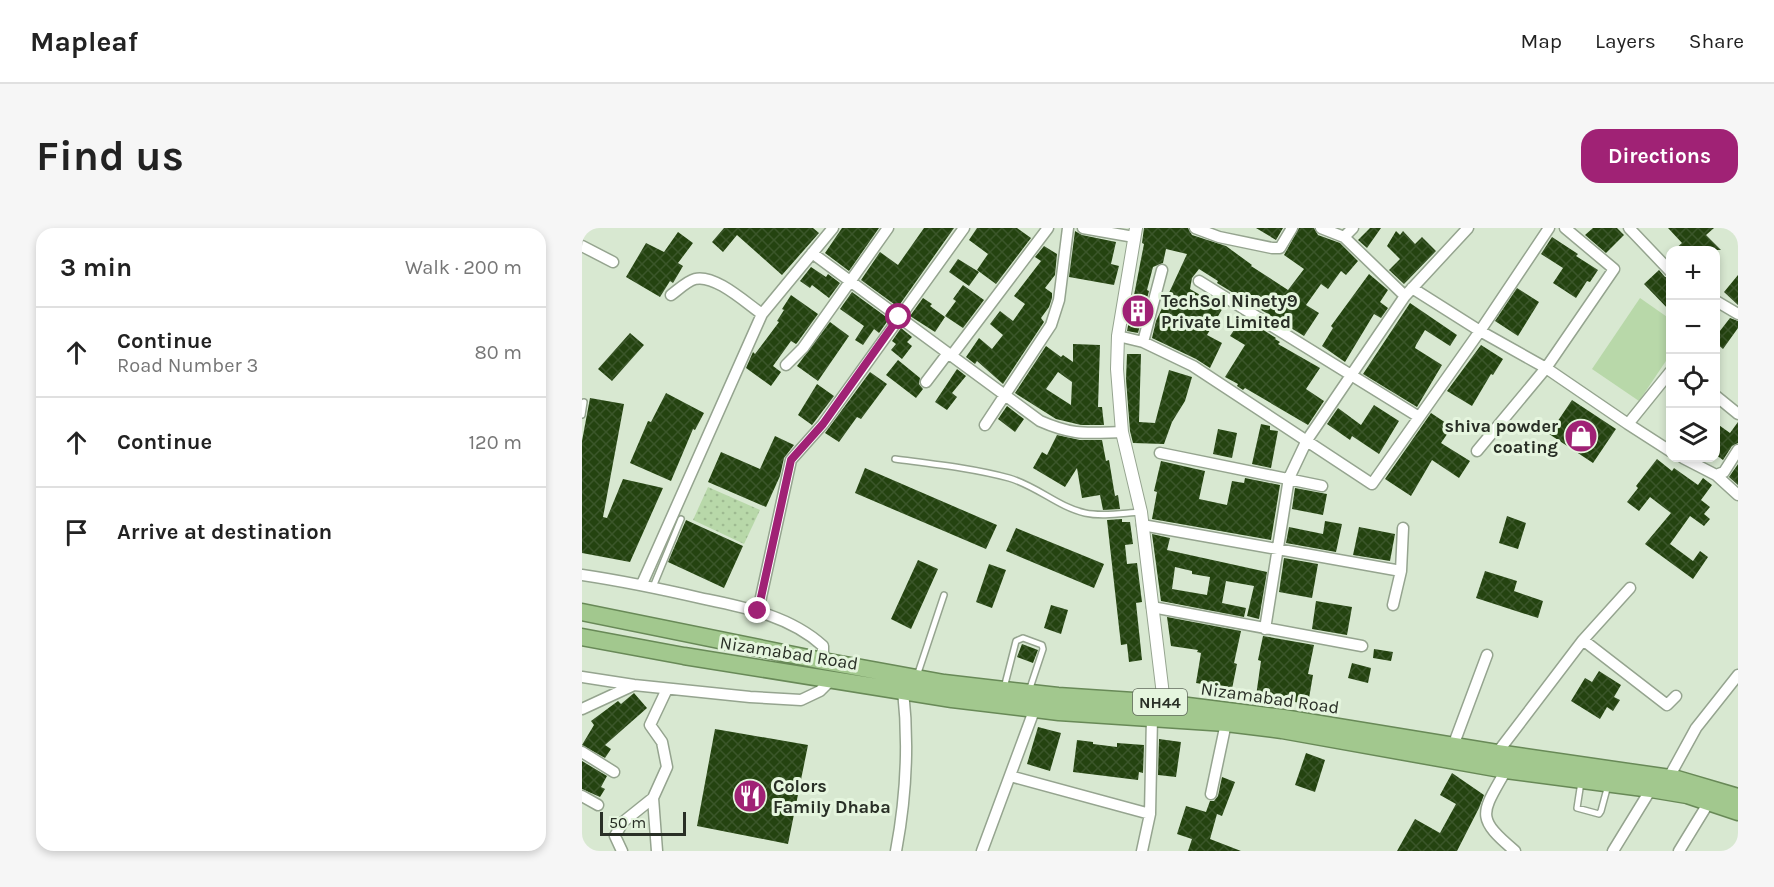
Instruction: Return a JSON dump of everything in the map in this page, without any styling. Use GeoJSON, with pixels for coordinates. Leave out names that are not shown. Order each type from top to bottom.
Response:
{"type":"FeatureCollection","features":[{"type":"Feature","properties":{"kind":"highway","name":"Nizamabad Road"},"geometry":{"type":"LineString","coordinates":[[582,612],[823,661],[917,678],[1003,690],[1059,712],[1152,717],[1282,730],[1506,770],[1687,795],[1738,812]]}},
{"type":"Feature","properties":{"kind":"highway","name":"Nizamabad Road"},"geometry":{"type":"LineString","coordinates":[[582,637],[684,656],[952,699],[1164,703],[1283,718],[1497,753],[1677,779],[1738,797]]}},
{"type":"Feature","properties":{"kind":"street"},"geometry":{"type":"LineString","coordinates":[[647,586],[762,314],[833,228]]}},
{"type":"Feature","properties":{"kind":"street"},"geometry":{"type":"LineString","coordinates":[[786,365],[803,348],[888,228]]}},
{"type":"Feature","properties":{"kind":"street"},"geometry":{"type":"LineString","coordinates":[[758,611],[791,460],[823,424],[964,228]]}},
{"type":"Feature","properties":{"kind":"street"},"geometry":{"type":"LineString","coordinates":[[985,425],[1044,338],[1055,313],[1068,228]]}},
{"type":"Feature","properties":{"kind":"street"},"geometry":{"type":"LineString","coordinates":[[1083,228],[1135,233],[1118,336],[1117,369],[1122,432],[1141,512],[1164,703]]}},
{"type":"Feature","properties":{"kind":"street"},"geometry":{"type":"LineString","coordinates":[[1195,228],[1219,237],[1272,248],[1280,248],[1292,228]]}},
{"type":"Feature","properties":{"kind":"street"},"geometry":{"type":"LineString","coordinates":[[1321,228],[1344,237],[1408,292],[1546,368],[1666,448]]}},
{"type":"Feature","properties":{"kind":"street"},"geometry":{"type":"LineString","coordinates":[[1344,237],[1353,228]]}},
{"type":"Feature","properties":{"kind":"street"},"geometry":{"type":"LineString","coordinates":[[1265,629],[1289,478],[1307,440],[1408,292],[1468,228]]}},
{"type":"Feature","properties":{"kind":"street"},"geometry":{"type":"LineString","coordinates":[[1118,336],[1143,342],[1193,366],[1372,484],[1480,331],[1549,228]]}},
{"type":"Feature","properties":{"kind":"street"},"geometry":{"type":"LineString","coordinates":[[1477,451],[1546,368],[1614,269],[1565,228]]}},
{"type":"Feature","properties":{"kind":"street"},"geometry":{"type":"LineString","coordinates":[[1574,236],[1583,228]]}},
{"type":"Feature","properties":{"kind":"street"},"geometry":{"type":"LineString","coordinates":[[1629,228],[1666,267]]}},
{"type":"Feature","properties":{"kind":"street"},"geometry":{"type":"LineString","coordinates":[[926,382],[950,354],[1042,230]]}},
{"type":"Feature","properties":{"kind":"street"},"geometry":{"type":"LineString","coordinates":[[582,246],[613,262]]}},
{"type":"Feature","properties":{"kind":"street"},"geometry":{"type":"LineString","coordinates":[[812,253],[1040,421],[1077,434],[1122,432]]}},
{"type":"Feature","properties":{"kind":"street"},"geometry":{"type":"LineString","coordinates":[[1143,342],[1162,270]]}},
{"type":"Feature","properties":{"kind":"street"},"geometry":{"type":"LineString","coordinates":[[671,295],[694,279],[706,278],[720,284],[762,314]]}},
{"type":"Feature","properties":{"kind":"street"},"geometry":{"type":"LineString","coordinates":[[1200,281],[1419,417]]}},
{"type":"Feature","properties":{"kind":"street"},"geometry":{"type":"LineString","coordinates":[[1720,303],[1738,314]]}},
{"type":"Feature","properties":{"kind":"street"},"geometry":{"type":"LineString","coordinates":[[1628,424],[1666,378]]}},
{"type":"Feature","properties":{"kind":"street"},"geometry":{"type":"LineString","coordinates":[[1720,399],[1738,414]]}},
{"type":"Feature","properties":{"kind":"street"},"geometry":{"type":"LineString","coordinates":[[1716,475],[1724,472],[1738,450]]}},
{"type":"Feature","properties":{"kind":"street"},"geometry":{"type":"LineString","coordinates":[[1160,453],[1322,486]]}},
{"type":"Feature","properties":{"kind":"street"},"geometry":{"type":"LineString","coordinates":[[1691,462],[1716,475],[1738,495]]}},
{"type":"Feature","properties":{"kind":"street"},"geometry":{"type":"LineString","coordinates":[[1142,525],[1401,571]]}},
{"type":"Feature","properties":{"kind":"street"},"geometry":{"type":"LineString","coordinates":[[1393,605],[1401,571],[1403,528]]}},
{"type":"Feature","properties":{"kind":"street"},"geometry":{"type":"LineString","coordinates":[[582,575],[647,586],[758,611],[808,633],[823,646],[823,661]]}},
{"type":"Feature","properties":{"kind":"street"},"geometry":{"type":"LineString","coordinates":[[1497,753],[1583,640],[1630,588]]}},
{"type":"Feature","properties":{"kind":"street"},"geometry":{"type":"LineString","coordinates":[[1152,607],[1362,646]]}},
{"type":"Feature","properties":{"kind":"street"},"geometry":{"type":"LineString","coordinates":[[1583,640],[1668,705],[1676,696]]}},
{"type":"Feature","properties":{"kind":"street"},"geometry":{"type":"LineString","coordinates":[[1453,746],[1487,655]]}},
{"type":"Feature","properties":{"kind":"street"},"geometry":{"type":"LineString","coordinates":[[1668,779],[1696,728],[1738,675]]}},
{"type":"Feature","properties":{"kind":"street"},"geometry":{"type":"LineString","coordinates":[[582,677],[667,689],[801,700],[820,691],[832,679]]}},
{"type":"Feature","properties":{"kind":"street"},"geometry":{"type":"LineString","coordinates":[[582,709],[634,685]]}},
{"type":"Feature","properties":{"kind":"street"},"geometry":{"type":"LineString","coordinates":[[622,851],[615,836],[623,822],[653,798],[667,767],[662,742],[650,725],[667,689]]}},
{"type":"Feature","properties":{"kind":"street"},"geometry":{"type":"LineString","coordinates":[[896,851],[907,774],[907,728],[903,690]]}},
{"type":"Feature","properties":{"kind":"street"},"geometry":{"type":"LineString","coordinates":[[981,851],[1010,776],[1032,701]]}},
{"type":"Feature","properties":{"kind":"street"},"geometry":{"type":"LineString","coordinates":[[1142,851],[1150,814],[1152,717]]}},
{"type":"Feature","properties":{"kind":"street"},"geometry":{"type":"LineString","coordinates":[[1211,794],[1226,723]]}},
{"type":"Feature","properties":{"kind":"street"},"geometry":{"type":"LineString","coordinates":[[582,752],[614,772]]}},
{"type":"Feature","properties":{"kind":"street"},"geometry":{"type":"LineString","coordinates":[[1506,770],[1490,798],[1486,819],[1488,827],[1496,836],[1515,851]]}},
{"type":"Feature","properties":{"kind":"street"},"geometry":{"type":"LineString","coordinates":[[1010,776],[1150,814]]}},
{"type":"Feature","properties":{"kind":"street"},"geometry":{"type":"LineString","coordinates":[[1613,851],[1651,789]]}},
{"type":"Feature","properties":{"kind":"street"},"geometry":{"type":"LineString","coordinates":[[582,796],[598,805]]}},
{"type":"Feature","properties":{"kind":"street"},"geometry":{"type":"LineString","coordinates":[[653,798],[657,851]]}},
{"type":"Feature","properties":{"kind":"street"},"geometry":{"type":"LineString","coordinates":[[1678,851],[1708,802]]}},
{"type":"Feature","properties":{"kind":"lane"},"geometry":{"type":"LineString","coordinates":[[582,415],[584,402]]}},
{"type":"Feature","properties":{"kind":"lane"},"geometry":{"type":"LineString","coordinates":[[895,459],[981,472],[1011,479],[1032,486],[1071,508],[1085,513],[1104,515],[1141,512]]}},
{"type":"Feature","properties":{"kind":"lane"},"geometry":{"type":"LineString","coordinates":[[647,586],[681,519]]}},
{"type":"Feature","properties":{"kind":"lane"},"geometry":{"type":"LineString","coordinates":[[917,678],[944,595]]}},
{"type":"Feature","properties":{"kind":"lane"},"geometry":{"type":"LineString","coordinates":[[1003,690],[1016,641],[1023,638],[1042,645],[1032,701]]}},
{"type":"Feature","properties":{"kind":"lane"},"geometry":{"type":"LineString","coordinates":[[1582,779],[1577,808],[1599,814],[1609,783]]}},
{"type":"Feature","properties":{"kind":"green space"},"geometry":{"type":"Polygon","coordinates":[[[1640,298],[1666,316],[1666,361],[1639,401],[1592,369],[1640,298]]]}},
{"type":"Feature","properties":{"kind":"green space"},"geometry":{"type":"Polygon","coordinates":[[[708,487],[760,510],[744,544],[693,520],[708,487]]]}},
{"type":"Feature","properties":{"kind":"building"},"geometry":{"type":"Polygon","coordinates":[[[724,228],[813,228],[819,233],[782,275],[737,235],[723,252],[712,242],[724,228]]]}},
{"type":"Feature","properties":{"kind":"building"},"geometry":{"type":"Polygon","coordinates":[[[842,228],[879,228],[849,271],[825,253],[842,228]]]}},
{"type":"Feature","properties":{"kind":"building"},"geometry":{"type":"Polygon","coordinates":[[[924,228],[954,228],[898,307],[861,280],[880,252],[898,265],[924,228]]]}},
{"type":"Feature","properties":{"kind":"building"},"geometry":{"type":"Polygon","coordinates":[[[977,228],[1017,228],[1031,238],[996,284],[977,270],[988,254],[969,240],[977,228]]]}},
{"type":"Feature","properties":{"kind":"building"},"geometry":{"type":"Polygon","coordinates":[[[1144,228],[1188,228],[1192,235],[1226,246],[1251,266],[1288,290],[1304,269],[1284,255],[1299,228],[1314,228],[1318,235],[1340,243],[1358,261],[1346,275],[1341,271],[1328,289],[1321,284],[1306,305],[1319,313],[1304,336],[1217,283],[1218,281],[1199,269],[1192,278],[1190,289],[1207,299],[1209,296],[1224,306],[1207,335],[1222,343],[1210,368],[1152,338],[1156,321],[1187,254],[1166,249],[1163,263],[1153,267],[1138,333],[1127,331],[1144,244],[1142,243],[1144,228]]]}},
{"type":"Feature","properties":{"kind":"building"},"geometry":{"type":"Polygon","coordinates":[[[1256,228],[1283,228],[1276,240],[1256,228]]]}},
{"type":"Feature","properties":{"kind":"building"},"geometry":{"type":"Polygon","coordinates":[[[1370,228],[1381,228],[1367,248],[1358,240],[1370,228]]]}},
{"type":"Feature","properties":{"kind":"building"},"geometry":{"type":"Polygon","coordinates":[[[1593,228],[1617,228],[1624,235],[1606,253],[1585,235],[1593,228]]]}},
{"type":"Feature","properties":{"kind":"building"},"geometry":{"type":"Polygon","coordinates":[[[1668,228],[1714,228],[1706,235],[1717,246],[1679,246],[1682,243],[1668,228]]]}},
{"type":"Feature","properties":{"kind":"building"},"geometry":{"type":"Polygon","coordinates":[[[1075,231],[1082,235],[1116,242],[1111,264],[1119,266],[1114,285],[1069,277],[1075,231]]]}},
{"type":"Feature","properties":{"kind":"building"},"geometry":{"type":"Polygon","coordinates":[[[1396,231],[1400,235],[1403,231],[1415,244],[1422,237],[1436,251],[1404,284],[1389,270],[1400,259],[1387,246],[1396,231]]]}},
{"type":"Feature","properties":{"kind":"building"},"geometry":{"type":"Polygon","coordinates":[[[678,232],[693,243],[678,263],[683,266],[673,283],[670,281],[660,297],[626,277],[646,243],[664,252],[678,232]]]}},
{"type":"Feature","properties":{"kind":"building"},"geometry":{"type":"Polygon","coordinates":[[[1552,237],[1598,270],[1590,282],[1587,281],[1576,298],[1553,283],[1563,268],[1541,254],[1552,237]]]}},
{"type":"Feature","properties":{"kind":"building"},"geometry":{"type":"Polygon","coordinates":[[[1044,246],[1057,254],[1055,275],[1045,288],[1052,293],[1052,298],[1041,318],[1044,322],[1003,384],[977,361],[975,364],[966,357],[979,338],[992,349],[1003,335],[990,324],[1000,311],[1013,321],[1025,304],[1014,296],[1041,261],[1035,257],[1044,246]]]}},
{"type":"Feature","properties":{"kind":"building"},"geometry":{"type":"Polygon","coordinates":[[[958,259],[979,272],[969,286],[949,272],[958,259]]]}},
{"type":"Feature","properties":{"kind":"building"},"geometry":{"type":"Polygon","coordinates":[[[811,267],[826,277],[828,274],[840,283],[829,298],[812,285],[810,288],[800,281],[811,267]]]}},
{"type":"Feature","properties":{"kind":"building"},"geometry":{"type":"Polygon","coordinates":[[[1659,270],[1666,277],[1666,307],[1644,284],[1659,270]]]}},
{"type":"Feature","properties":{"kind":"building"},"geometry":{"type":"Polygon","coordinates":[[[1369,274],[1388,290],[1380,302],[1388,308],[1381,318],[1374,314],[1345,362],[1322,346],[1333,328],[1331,326],[1369,274]]]}},
{"type":"Feature","properties":{"kind":"building"},"geometry":{"type":"Polygon","coordinates":[[[1738,275],[1738,305],[1724,292],[1738,275]]]}},
{"type":"Feature","properties":{"kind":"building"},"geometry":{"type":"Polygon","coordinates":[[[963,285],[984,300],[963,328],[945,316],[956,301],[953,299],[963,285]]]}},
{"type":"Feature","properties":{"kind":"building"},"geometry":{"type":"Polygon","coordinates":[[[1517,288],[1539,302],[1518,336],[1495,321],[1517,288]]]}},
{"type":"Feature","properties":{"kind":"building"},"geometry":{"type":"Polygon","coordinates":[[[852,292],[889,319],[879,333],[874,329],[863,345],[855,340],[864,326],[840,309],[852,292]]]}},
{"type":"Feature","properties":{"kind":"building"},"geometry":{"type":"Polygon","coordinates":[[[791,295],[818,314],[797,343],[791,341],[773,366],[781,372],[771,386],[746,368],[753,352],[755,354],[779,322],[777,321],[784,310],[782,309],[791,295]]]}},
{"type":"Feature","properties":{"kind":"building"},"geometry":{"type":"Polygon","coordinates":[[[923,298],[945,317],[935,332],[910,316],[923,298]]]}},
{"type":"Feature","properties":{"kind":"building"},"geometry":{"type":"Polygon","coordinates":[[[1410,303],[1457,335],[1450,346],[1425,330],[1416,345],[1415,348],[1442,365],[1417,407],[1363,374],[1410,303]]]}},
{"type":"Feature","properties":{"kind":"building"},"geometry":{"type":"Polygon","coordinates":[[[1243,317],[1276,338],[1280,342],[1278,344],[1320,368],[1306,389],[1324,401],[1308,425],[1245,388],[1243,390],[1237,386],[1238,384],[1225,377],[1245,345],[1230,336],[1243,317]]]}},
{"type":"Feature","properties":{"kind":"building"},"geometry":{"type":"Polygon","coordinates":[[[1730,318],[1738,321],[1738,328],[1723,349],[1720,346],[1720,331],[1730,318]]]}},
{"type":"Feature","properties":{"kind":"building"},"geometry":{"type":"Polygon","coordinates":[[[830,322],[849,336],[818,381],[797,366],[830,322]]]}},
{"type":"Feature","properties":{"kind":"building"},"geometry":{"type":"Polygon","coordinates":[[[901,328],[912,337],[907,342],[912,346],[902,359],[891,350],[896,344],[892,341],[901,328]]]}},
{"type":"Feature","properties":{"kind":"building"},"geometry":{"type":"Polygon","coordinates":[[[630,333],[644,345],[612,381],[598,369],[630,333]]]}},
{"type":"Feature","properties":{"kind":"building"},"geometry":{"type":"Polygon","coordinates":[[[1073,344],[1100,345],[1098,407],[1102,407],[1104,425],[1081,425],[1056,419],[1015,393],[1046,346],[1061,357],[1063,355],[1073,362],[1073,344]],[[1058,372],[1046,389],[1071,405],[1072,382],[1058,372]]]}},
{"type":"Feature","properties":{"kind":"building"},"geometry":{"type":"Polygon","coordinates":[[[1481,345],[1503,359],[1472,406],[1447,391],[1481,345]]]}},
{"type":"Feature","properties":{"kind":"building"},"geometry":{"type":"Polygon","coordinates":[[[1127,354],[1141,354],[1139,422],[1155,423],[1169,370],[1192,377],[1185,401],[1172,422],[1164,444],[1133,443],[1126,379],[1127,354]]]}},
{"type":"Feature","properties":{"kind":"building"},"geometry":{"type":"Polygon","coordinates":[[[898,360],[920,378],[919,384],[923,389],[916,398],[886,375],[898,360]]]}},
{"type":"Feature","properties":{"kind":"building"},"geometry":{"type":"Polygon","coordinates":[[[957,369],[966,376],[952,393],[957,397],[947,410],[935,402],[957,369]]]}},
{"type":"Feature","properties":{"kind":"building"},"geometry":{"type":"Polygon","coordinates":[[[870,372],[887,384],[861,419],[857,417],[839,442],[825,433],[870,372]]]}},
{"type":"Feature","properties":{"kind":"building"},"geometry":{"type":"Polygon","coordinates":[[[817,384],[834,396],[812,425],[798,415],[817,384]]]}},
{"type":"Feature","properties":{"kind":"building"},"geometry":{"type":"Polygon","coordinates":[[[666,393],[704,413],[695,430],[693,429],[671,481],[630,463],[648,421],[651,422],[666,393]]]}},
{"type":"Feature","properties":{"kind":"building"},"geometry":{"type":"Polygon","coordinates":[[[590,398],[624,404],[603,517],[607,518],[623,479],[663,488],[630,562],[582,553],[582,441],[590,398]]]}},
{"type":"Feature","properties":{"kind":"building"},"geometry":{"type":"Polygon","coordinates":[[[1572,400],[1616,429],[1593,463],[1549,434],[1572,400]]]}},
{"type":"Feature","properties":{"kind":"building"},"geometry":{"type":"Polygon","coordinates":[[[1374,405],[1399,421],[1379,454],[1352,436],[1350,440],[1327,424],[1338,408],[1361,425],[1374,405]]]}},
{"type":"Feature","properties":{"kind":"building"},"geometry":{"type":"Polygon","coordinates":[[[1007,406],[1024,419],[1015,432],[998,419],[1007,406]]]}},
{"type":"Feature","properties":{"kind":"building"},"geometry":{"type":"Polygon","coordinates":[[[1431,413],[1452,427],[1441,443],[1470,461],[1459,478],[1432,460],[1411,496],[1385,479],[1431,413]]]}},
{"type":"Feature","properties":{"kind":"building"},"geometry":{"type":"Polygon","coordinates":[[[1738,422],[1738,443],[1732,446],[1723,460],[1720,458],[1720,426],[1730,433],[1738,422]]]}},
{"type":"Feature","properties":{"kind":"building"},"geometry":{"type":"Polygon","coordinates":[[[1261,424],[1270,426],[1270,430],[1278,431],[1271,468],[1252,464],[1261,424]]]}},
{"type":"Feature","properties":{"kind":"building"},"geometry":{"type":"Polygon","coordinates":[[[1218,429],[1237,433],[1232,458],[1213,454],[1218,429]]]}},
{"type":"Feature","properties":{"kind":"building"},"geometry":{"type":"Polygon","coordinates":[[[1057,435],[1080,440],[1102,440],[1120,509],[1103,510],[1100,495],[1082,498],[1077,468],[1065,487],[1033,468],[1042,452],[1047,455],[1057,435]]]}},
{"type":"Feature","properties":{"kind":"building"},"geometry":{"type":"Polygon","coordinates":[[[775,436],[794,445],[784,458],[780,476],[766,507],[708,482],[721,452],[760,469],[775,436]]]}},
{"type":"Feature","properties":{"kind":"building"},"geometry":{"type":"Polygon","coordinates":[[[1657,459],[1672,471],[1674,468],[1698,485],[1703,478],[1712,485],[1701,500],[1710,507],[1704,514],[1710,519],[1704,526],[1690,516],[1670,544],[1693,561],[1700,551],[1708,557],[1693,579],[1645,544],[1671,513],[1650,497],[1639,511],[1627,502],[1657,459]]]}},
{"type":"Feature","properties":{"kind":"building"},"geometry":{"type":"Polygon","coordinates":[[[1161,461],[1205,471],[1199,499],[1227,505],[1232,481],[1244,483],[1245,478],[1280,485],[1271,540],[1152,519],[1157,492],[1154,491],[1161,461]]]}},
{"type":"Feature","properties":{"kind":"building"},"geometry":{"type":"Polygon","coordinates":[[[1738,464],[1738,485],[1729,477],[1738,464]]]}},
{"type":"Feature","properties":{"kind":"building"},"geometry":{"type":"Polygon","coordinates":[[[865,468],[997,525],[986,549],[855,493],[865,468]]]}},
{"type":"Feature","properties":{"kind":"building"},"geometry":{"type":"Polygon","coordinates":[[[1295,488],[1327,494],[1323,515],[1292,509],[1295,488]]]}},
{"type":"Feature","properties":{"kind":"building"},"geometry":{"type":"Polygon","coordinates":[[[1507,516],[1526,523],[1518,549],[1499,543],[1507,516]]]}},
{"type":"Feature","properties":{"kind":"building"},"geometry":{"type":"Polygon","coordinates":[[[1122,519],[1122,522],[1130,522],[1133,544],[1125,545],[1127,564],[1137,563],[1142,602],[1136,603],[1142,660],[1129,662],[1127,644],[1121,645],[1107,520],[1122,519]]]}},
{"type":"Feature","properties":{"kind":"building"},"geometry":{"type":"Polygon","coordinates":[[[686,520],[743,546],[724,588],[668,562],[686,520]]]}},
{"type":"Feature","properties":{"kind":"building"},"geometry":{"type":"Polygon","coordinates":[[[1325,521],[1342,524],[1336,552],[1286,543],[1289,527],[1323,534],[1325,521]]]}},
{"type":"Feature","properties":{"kind":"building"},"geometry":{"type":"Polygon","coordinates":[[[1359,527],[1395,534],[1390,561],[1353,555],[1359,527]]]}},
{"type":"Feature","properties":{"kind":"building"},"geometry":{"type":"Polygon","coordinates":[[[1016,528],[1104,564],[1094,588],[1006,551],[1016,528]]]}},
{"type":"Feature","properties":{"kind":"building"},"geometry":{"type":"Polygon","coordinates":[[[1152,534],[1170,538],[1167,550],[1267,572],[1259,619],[1247,616],[1254,586],[1226,581],[1222,603],[1246,608],[1244,617],[1161,601],[1152,534]],[[1175,567],[1172,589],[1207,595],[1210,577],[1192,574],[1192,571],[1175,567]]]}},
{"type":"Feature","properties":{"kind":"building"},"geometry":{"type":"Polygon","coordinates":[[[1284,558],[1318,564],[1312,598],[1279,592],[1284,558]]]}},
{"type":"Feature","properties":{"kind":"building"},"geometry":{"type":"Polygon","coordinates":[[[918,560],[938,569],[911,629],[891,619],[918,560]]]}},
{"type":"Feature","properties":{"kind":"building"},"geometry":{"type":"Polygon","coordinates":[[[989,564],[1006,570],[992,608],[976,602],[989,564]]]}},
{"type":"Feature","properties":{"kind":"building"},"geometry":{"type":"Polygon","coordinates":[[[1485,571],[1517,581],[1514,591],[1543,601],[1538,618],[1476,598],[1485,571]]]}},
{"type":"Feature","properties":{"kind":"building"},"geometry":{"type":"Polygon","coordinates":[[[1316,601],[1352,607],[1347,635],[1312,629],[1316,601]]]}},
{"type":"Feature","properties":{"kind":"building"},"geometry":{"type":"Polygon","coordinates":[[[1051,605],[1068,610],[1061,634],[1044,628],[1051,605]]]}},
{"type":"Feature","properties":{"kind":"building"},"geometry":{"type":"Polygon","coordinates":[[[1167,617],[1241,631],[1234,663],[1237,664],[1232,689],[1196,683],[1201,653],[1197,652],[1198,650],[1171,646],[1167,617]]]}},
{"type":"Feature","properties":{"kind":"building"},"geometry":{"type":"Polygon","coordinates":[[[1263,636],[1314,645],[1308,674],[1313,675],[1308,704],[1256,696],[1261,661],[1258,660],[1263,636]]]}},
{"type":"Feature","properties":{"kind":"building"},"geometry":{"type":"Polygon","coordinates":[[[1022,644],[1038,650],[1033,663],[1017,657],[1022,644]]]}},
{"type":"Feature","properties":{"kind":"building"},"geometry":{"type":"Polygon","coordinates":[[[1374,649],[1393,652],[1391,661],[1373,658],[1374,649]]]}},
{"type":"Feature","properties":{"kind":"building"},"geometry":{"type":"Polygon","coordinates":[[[1352,663],[1371,668],[1368,683],[1348,678],[1352,663]]]}},
{"type":"Feature","properties":{"kind":"building"},"geometry":{"type":"Polygon","coordinates":[[[1599,671],[1621,685],[1614,697],[1620,700],[1613,711],[1607,707],[1600,719],[1571,701],[1585,678],[1592,682],[1599,671]]]}},
{"type":"Feature","properties":{"kind":"building"},"geometry":{"type":"Polygon","coordinates":[[[634,693],[647,708],[605,745],[611,749],[605,758],[582,745],[594,725],[591,721],[618,701],[621,704],[634,693]]]}},
{"type":"Feature","properties":{"kind":"building"},"geometry":{"type":"Polygon","coordinates":[[[1038,727],[1061,733],[1050,771],[1027,764],[1038,727]]]}},
{"type":"Feature","properties":{"kind":"building"},"geometry":{"type":"Polygon","coordinates":[[[715,729],[808,745],[788,844],[697,826],[715,729]]]}},
{"type":"Feature","properties":{"kind":"building"},"geometry":{"type":"Polygon","coordinates":[[[1159,739],[1181,742],[1176,777],[1158,775],[1159,739]]]}},
{"type":"Feature","properties":{"kind":"building"},"geometry":{"type":"Polygon","coordinates":[[[1077,740],[1117,747],[1117,743],[1144,745],[1143,773],[1139,772],[1138,780],[1073,772],[1077,740]]]}},
{"type":"Feature","properties":{"kind":"building"},"geometry":{"type":"Polygon","coordinates":[[[1306,753],[1325,760],[1315,792],[1295,785],[1306,753]]]}},
{"type":"Feature","properties":{"kind":"building"},"geometry":{"type":"Polygon","coordinates":[[[582,761],[607,776],[601,787],[605,789],[600,797],[582,789],[582,761]]]}},
{"type":"Feature","properties":{"kind":"building"},"geometry":{"type":"Polygon","coordinates":[[[1452,773],[1484,795],[1457,851],[1397,851],[1415,819],[1440,833],[1456,804],[1440,795],[1452,773]]]}},
{"type":"Feature","properties":{"kind":"building"},"geometry":{"type":"Polygon","coordinates":[[[1222,777],[1235,782],[1222,816],[1217,814],[1210,839],[1241,851],[1188,851],[1192,839],[1177,834],[1186,806],[1206,812],[1210,801],[1214,801],[1218,796],[1222,777]]]}},
{"type":"Feature","properties":{"kind":"place","name":"TechSol Ninety9 Private Limited"},"geometry":{"type":"Point","coordinates":[1138,311]}},
{"type":"Feature","properties":{"kind":"place","name":"shiva powder coating"},"geometry":{"type":"Point","coordinates":[1581,436]}},
{"type":"Feature","properties":{"kind":"place","name":"Colors Family Dhaba"},"geometry":{"type":"Point","coordinates":[750,796]}},
{"type":"Feature","properties":{"kind":"route"},"geometry":{"type":"LineString","coordinates":[[758,611],[791,460],[823,424],[899,317]]}}]}
